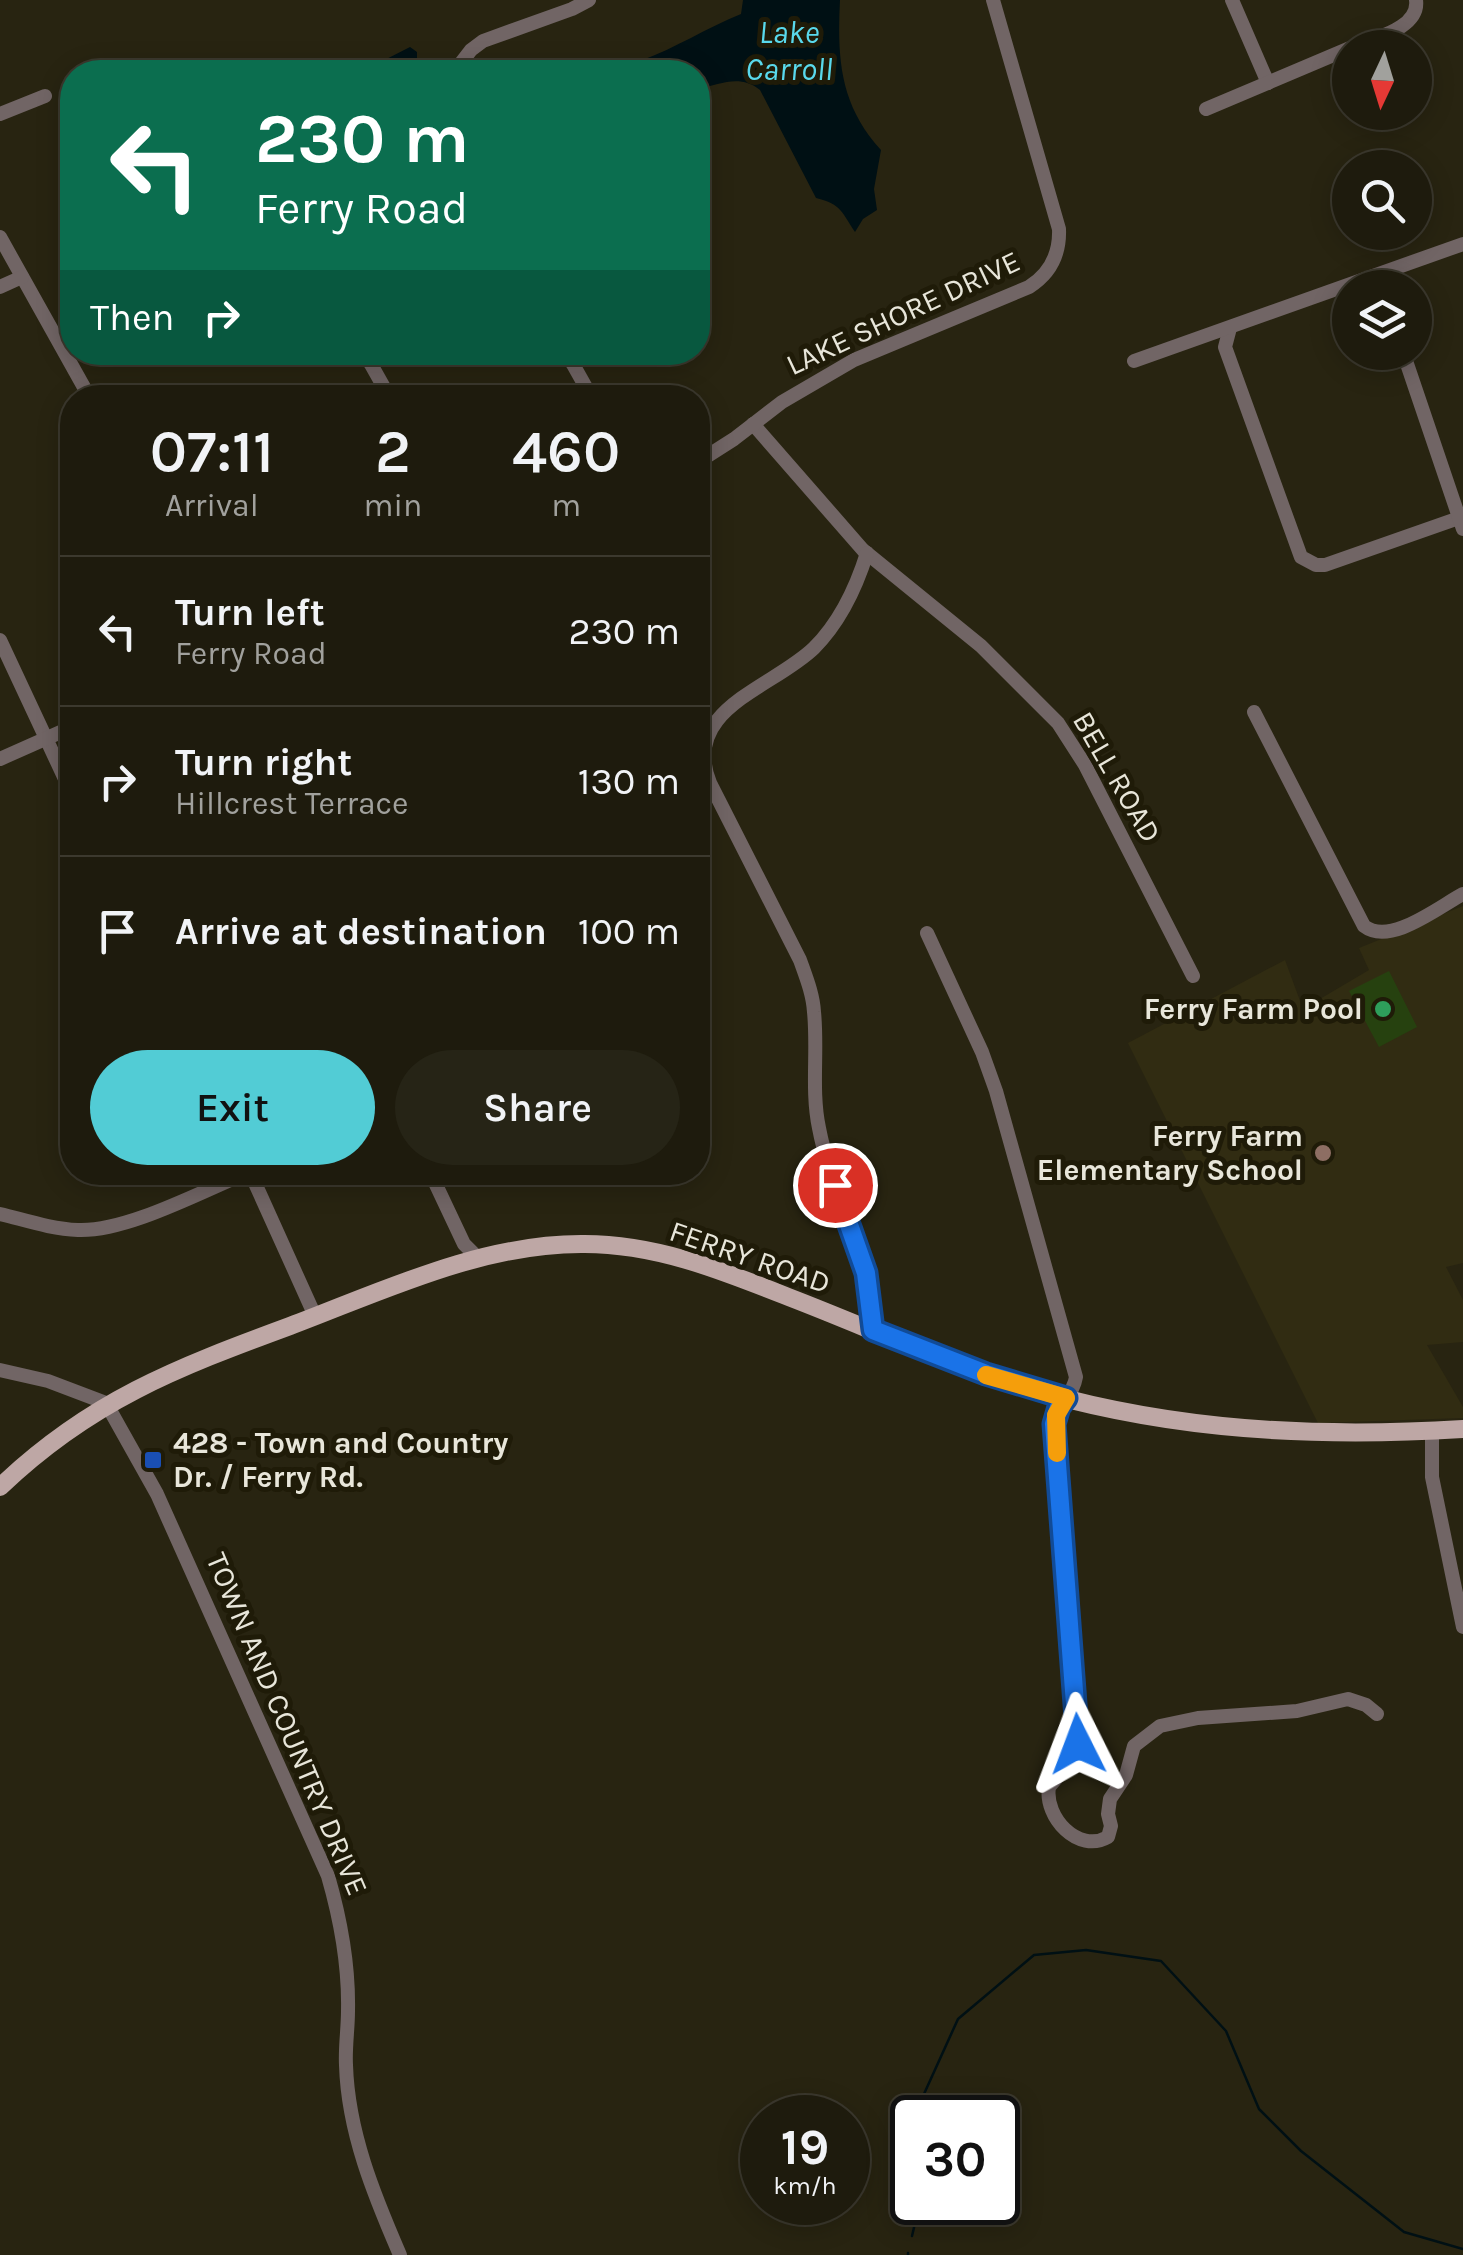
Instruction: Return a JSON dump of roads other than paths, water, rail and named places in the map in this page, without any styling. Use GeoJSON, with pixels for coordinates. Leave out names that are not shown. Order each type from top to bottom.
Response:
{"type":"FeatureCollection","features":[{"type":"Feature","properties":{"kind":"main road","name":"FERRY ROAD"},"geometry":{"type":"LineString","coordinates":[[0,1487],[48,1443],[106,1403],[168,1372],[478,1259],[558,1244],[619,1246],[704,1264],[986,1374],[1066,1398],[1164,1420],[1263,1432],[1342,1434],[1463,1429]]}},
{"type":"Feature","properties":{"kind":"street"},"geometry":{"type":"LineString","coordinates":[[463,60],[483,41],[588,0]]}},
{"type":"Feature","properties":{"kind":"street","name":"LAKE SHORE DRIVE"},"geometry":{"type":"LineString","coordinates":[[710,454],[782,402],[854,360],[1029,287],[1053,263],[1059,229],[993,0]]}},
{"type":"Feature","properties":{"kind":"street"},"geometry":{"type":"LineString","coordinates":[[1232,0],[1268,82]]}},
{"type":"Feature","properties":{"kind":"street"},"geometry":{"type":"LineString","coordinates":[[1391,30],[1411,21],[1417,10],[1416,0]]}},
{"type":"Feature","properties":{"kind":"street"},"geometry":{"type":"LineString","coordinates":[[1206,109],[1332,55]]}},
{"type":"Feature","properties":{"kind":"street"},"geometry":{"type":"LineString","coordinates":[[0,114],[45,96]]}},
{"type":"Feature","properties":{"kind":"street"},"geometry":{"type":"LineString","coordinates":[[0,238],[60,345]]}},
{"type":"Feature","properties":{"kind":"street"},"geometry":{"type":"LineString","coordinates":[[1403,270],[1463,244]]}},
{"type":"Feature","properties":{"kind":"street"},"geometry":{"type":"LineString","coordinates":[[0,287],[22,277]]}},
{"type":"Feature","properties":{"kind":"street"},"geometry":{"type":"LineString","coordinates":[[1134,360],[1230,328],[1236,322],[1332,294]]}},
{"type":"Feature","properties":{"kind":"street"},"geometry":{"type":"LineString","coordinates":[[1230,328],[1225,347],[1302,557],[1316,565],[1461,524],[1409,370]]}},
{"type":"Feature","properties":{"kind":"street","name":"BELL ROAD"},"geometry":{"type":"LineString","coordinates":[[753,424],[867,553],[999,662],[1058,724],[1085,766],[1194,976]]}},
{"type":"Feature","properties":{"kind":"street"},"geometry":{"type":"LineString","coordinates":[[710,730],[722,713],[798,662],[824,638],[853,592],[867,553]]}},
{"type":"Feature","properties":{"kind":"street"},"geometry":{"type":"LineString","coordinates":[[0,640],[60,768]]}},
{"type":"Feature","properties":{"kind":"street"},"geometry":{"type":"LineString","coordinates":[[1254,712],[1361,923],[1378,934],[1396,930],[1463,894]]}},
{"type":"Feature","properties":{"kind":"street"},"geometry":{"type":"LineString","coordinates":[[0,759],[60,732]]}},
{"type":"Feature","properties":{"kind":"street"},"geometry":{"type":"LineString","coordinates":[[710,784],[808,983],[815,1016],[814,1084],[819,1129],[866,1273],[873,1330]]}},
{"type":"Feature","properties":{"kind":"street"},"geometry":{"type":"LineString","coordinates":[[927,934],[996,1091],[1074,1364],[1075,1385],[1059,1407],[1054,1424],[1078,1744],[1073,1760],[1053,1780],[1048,1796],[1051,1812],[1063,1827],[1091,1843],[1108,1837],[1110,1799],[1126,1775],[1134,1746],[1160,1726],[1198,1718],[1296,1711],[1348,1699],[1377,1714]]}},
{"type":"Feature","properties":{"kind":"street"},"geometry":{"type":"LineString","coordinates":[[0,1214],[58,1228],[98,1229],[218,1185]]}},
{"type":"Feature","properties":{"kind":"street"},"geometry":{"type":"LineString","coordinates":[[256,1185],[316,1316]]}},
{"type":"Feature","properties":{"kind":"street"},"geometry":{"type":"LineString","coordinates":[[436,1185],[464,1244],[478,1259]]}},
{"type":"Feature","properties":{"kind":"street"},"geometry":{"type":"LineString","coordinates":[[0,1370],[48,1381],[106,1403]]}},
{"type":"Feature","properties":{"kind":"street","name":"TOWN AND COUNTRY DRIVE"},"geometry":{"type":"LineString","coordinates":[[106,1403],[157,1494],[328,1876],[348,1967],[346,2064],[350,2107],[375,2198],[400,2255]]}},
{"type":"Feature","properties":{"kind":"street"},"geometry":{"type":"LineString","coordinates":[[1432,1431],[1432,1477],[1463,1626]]}},
{"type":"Feature","properties":{"kind":"water","name":"Lake Carroll"},"geometry":{"type":"Polygon","coordinates":[[[743,0],[840,0],[839,42],[844,80],[857,116],[881,150],[874,189],[877,210],[863,219],[855,232],[836,206],[816,198],[760,90],[738,81],[710,86],[710,60],[642,60],[741,14],[743,0]]]}},
{"type":"Feature","properties":{"kind":"water"},"geometry":{"type":"Polygon","coordinates":[[[410,47],[417,52],[417,60],[385,60],[410,47]]]}},
{"type":"Feature","properties":{"kind":"waterway"},"geometry":{"type":"LineString","coordinates":[[924,2095],[958,2019],[1034,1955],[1086,1950],[1161,1961],[1226,2031],[1259,2109],[1301,2151],[1404,2232],[1463,2249]]}},
{"type":"Feature","properties":{"kind":"waterway"},"geometry":{"type":"LineString","coordinates":[[912,2236],[915,2225]]}},
{"type":"Feature","properties":{"kind":"place","name":"Ferry Farm Pool"},"geometry":{"type":"Point","coordinates":[1383,1009]}},
{"type":"Feature","properties":{"kind":"place","name":"Ferry Farm Elementary School"},"geometry":{"type":"Point","coordinates":[1323,1153]}},
{"type":"Feature","properties":{"kind":"place","name":"428 - Town and Country Dr. / Ferry Rd."},"geometry":{"type":"Point","coordinates":[153,1460]}}]}
